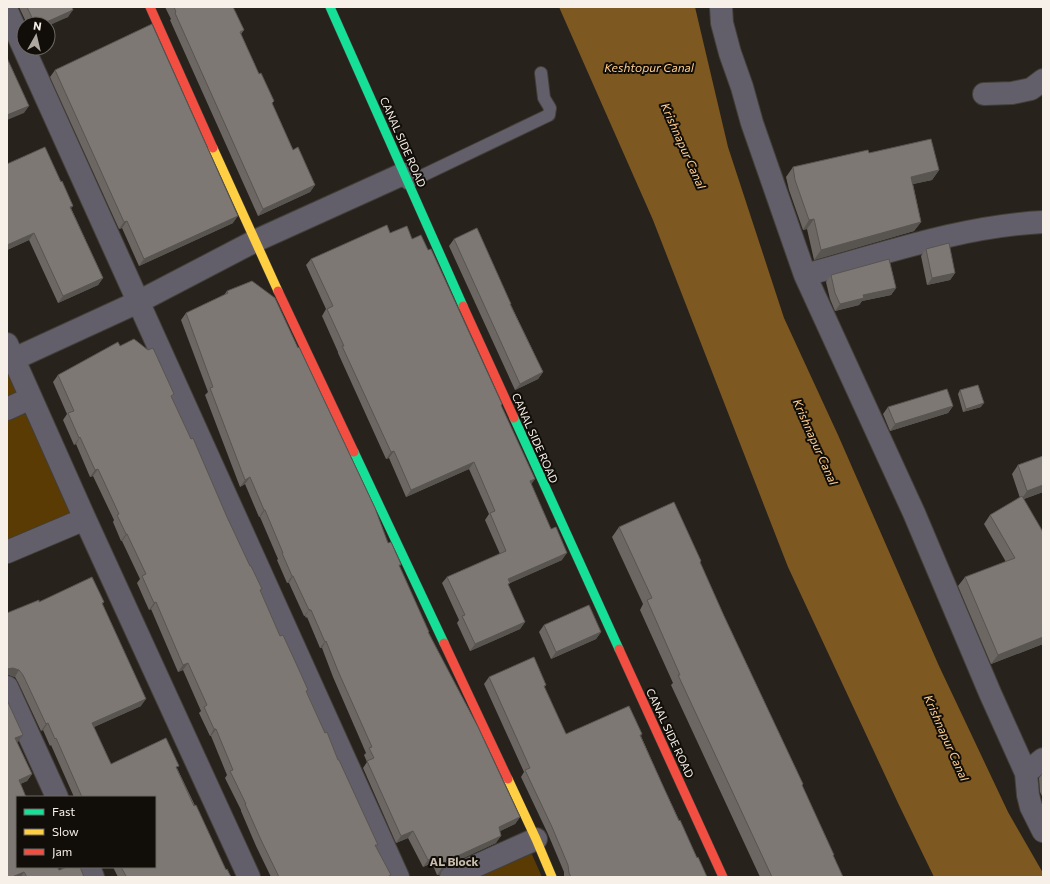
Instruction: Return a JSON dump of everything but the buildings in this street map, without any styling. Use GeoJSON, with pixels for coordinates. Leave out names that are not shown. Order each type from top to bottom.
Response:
{"type":"FeatureCollection","features":[{"type":"Feature","properties":{"kind":"street"},"geometry":{"type":"LineString","coordinates":[[150,7],[255,242],[536,839],[552,877]]}},
{"type":"Feature","properties":{"kind":"street","name":"CANAL SIDE ROAD"},"geometry":{"type":"LineString","coordinates":[[330,7],[405,178],[723,877]]}},
{"type":"Feature","properties":{"kind":"street"},"geometry":{"type":"LineString","coordinates":[[721,7],[722,23],[730,53],[742,87],[752,123],[805,275],[914,513],[990,693],[1026,773],[1028,795],[1031,807],[1043,831]]}},
{"type":"Feature","properties":{"kind":"street"},"geometry":{"type":"LineString","coordinates":[[7,11],[398,877]]}},
{"type":"Feature","properties":{"kind":"street"},"geometry":{"type":"LineString","coordinates":[[984,94],[1012,93],[1031,89],[1043,80]]}},
{"type":"Feature","properties":{"kind":"street"},"geometry":{"type":"LineString","coordinates":[[249,877],[30,398],[10,351],[138,302],[255,242],[405,178]]}},
{"type":"Feature","properties":{"kind":"street"},"geometry":{"type":"LineString","coordinates":[[805,275],[951,235],[1043,222]]}},
{"type":"Feature","properties":{"kind":"street"},"geometry":{"type":"LineString","coordinates":[[7,408],[30,398]]}},
{"type":"Feature","properties":{"kind":"street"},"geometry":{"type":"LineString","coordinates":[[7,552],[85,519]]}},
{"type":"Feature","properties":{"kind":"street"},"geometry":{"type":"LineString","coordinates":[[7,687],[57,796]]}},
{"type":"Feature","properties":{"kind":"street"},"geometry":{"type":"LineString","coordinates":[[1026,773],[1043,759]]}},
{"type":"Feature","properties":{"kind":"street"},"geometry":{"type":"LineString","coordinates":[[451,877],[536,839]]}},
{"type":"Feature","properties":{"kind":"lane"},"geometry":{"type":"LineString","coordinates":[[711,8],[730,53]]}},
{"type":"Feature","properties":{"kind":"lane"},"geometry":{"type":"LineString","coordinates":[[405,178],[549,115],[550,108],[544,98],[541,73]]}},
{"type":"Feature","properties":{"kind":"shaded area"},"geometry":{"type":"Polygon","coordinates":[[[7,366],[75,517],[7,545],[7,366]]]}},
{"type":"Feature","properties":{"kind":"shaded area"},"geometry":{"type":"Polygon","coordinates":[[[530,850],[542,877],[467,877],[530,850]]]}},
{"type":"Feature","properties":{"kind":"water","name":"Keshtopur Canal"},"geometry":{"type":"Polygon","coordinates":[[[559,7],[695,7],[728,147],[784,318],[838,435],[939,666],[1008,812],[1043,873],[1043,877],[934,877],[788,567],[653,220],[559,7]]]}},
{"type":"Feature","properties":{"kind":"traffic: fast"},"geometry":{"type":"LineString","coordinates":[[330,7],[463,306]]}},
{"type":"Feature","properties":{"kind":"traffic: fast"},"geometry":{"type":"LineString","coordinates":[[514,418],[619,649]]}},
{"type":"Feature","properties":{"kind":"traffic: fast"},"geometry":{"type":"LineString","coordinates":[[354,452],[444,643]]}},
{"type":"Feature","properties":{"kind":"traffic: slow"},"geometry":{"type":"LineString","coordinates":[[213,148],[278,291]]}},
{"type":"Feature","properties":{"kind":"traffic: slow"},"geometry":{"type":"LineString","coordinates":[[508,779],[552,877]]}},
{"type":"Feature","properties":{"kind":"traffic: jam"},"geometry":{"type":"LineString","coordinates":[[150,7],[213,148]]}},
{"type":"Feature","properties":{"kind":"traffic: jam"},"geometry":{"type":"LineString","coordinates":[[278,291],[354,452]]}},
{"type":"Feature","properties":{"kind":"traffic: jam"},"geometry":{"type":"LineString","coordinates":[[463,306],[514,418]]}},
{"type":"Feature","properties":{"kind":"traffic: jam"},"geometry":{"type":"LineString","coordinates":[[444,643],[508,779]]}},
{"type":"Feature","properties":{"kind":"traffic: jam"},"geometry":{"type":"LineString","coordinates":[[619,649],[723,877]]}},
{"type":"Feature","properties":{"kind":"district","name":"AL Block"},"geometry":{"type":"Point","coordinates":[454,862]}},
{"type":"Feature","properties":{"kind":"water label","name":"Krishnapur Canal"},"geometry":{"type":"Point","coordinates":[683,146]}},
{"type":"Feature","properties":{"kind":"water label","name":"Krishnapur Canal"},"geometry":{"type":"Point","coordinates":[815,442]}},
{"type":"Feature","properties":{"kind":"water label","name":"Krishnapur Canal"},"geometry":{"type":"Point","coordinates":[946,738]}}]}
